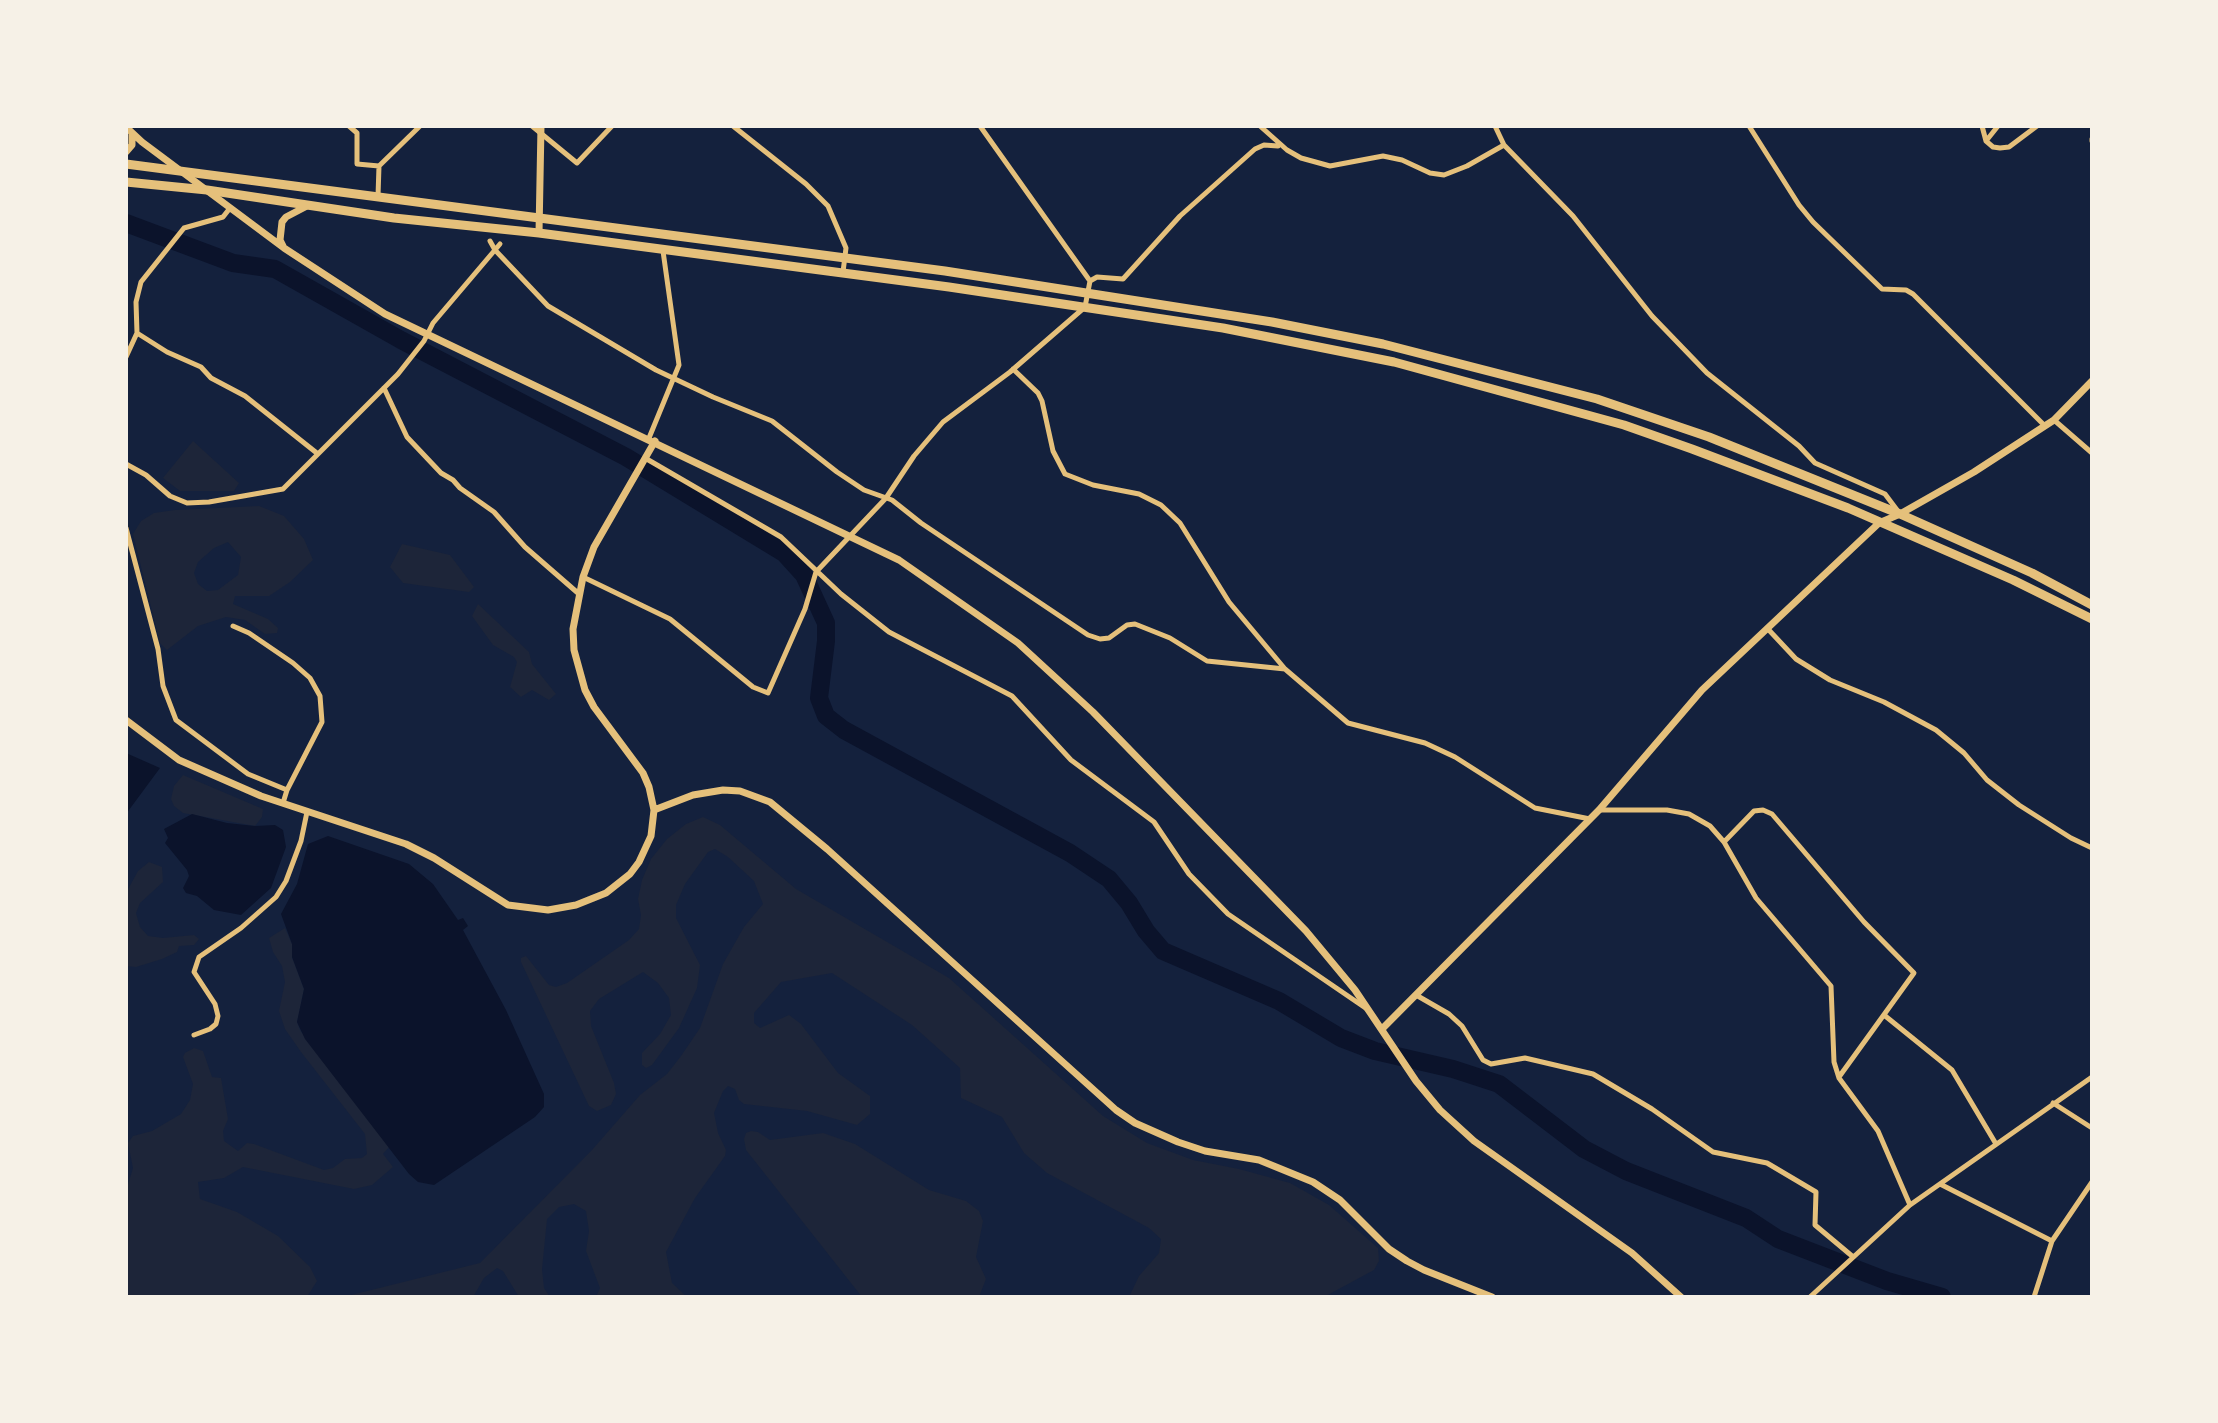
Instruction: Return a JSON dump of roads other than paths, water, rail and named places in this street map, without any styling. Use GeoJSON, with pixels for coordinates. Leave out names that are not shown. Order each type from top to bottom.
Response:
{"type":"FeatureCollection","features":[{"type":"Feature","properties":{"kind":"highway"},"geometry":{"type":"LineString","coordinates":[[126,164],[541,217],[1088,293],[1272,322],[1383,344],[1597,399],[1709,437],[1900,514],[2032,573],[2092,605]]}},
{"type":"Feature","properties":{"kind":"highway"},"geometry":{"type":"LineString","coordinates":[[126,182],[843,273],[1085,307],[1307,343],[1484,385],[1624,425],[1799,489],[2013,580],[2092,619]]}},
{"type":"Feature","properties":{"kind":"street"},"geometry":{"type":"LineString","coordinates":[[349,126],[357,133],[357,164],[379,166]]}},
{"type":"Feature","properties":{"kind":"street"},"geometry":{"type":"LineString","coordinates":[[378,197],[379,166],[420,126]]}},
{"type":"Feature","properties":{"kind":"street"},"geometry":{"type":"LineString","coordinates":[[532,126],[541,129],[577,163],[612,126]]}},
{"type":"Feature","properties":{"kind":"street"},"geometry":{"type":"LineString","coordinates":[[733,126],[806,184],[828,206],[846,248],[843,273]]}},
{"type":"Feature","properties":{"kind":"street"},"geometry":{"type":"LineString","coordinates":[[583,577],[670,619],[753,687],[768,693],[805,609],[815,575],[886,498],[914,456],[943,422],[1013,369],[1085,307],[1090,281],[980,126]]}},
{"type":"Feature","properties":{"kind":"street"},"geometry":{"type":"LineString","coordinates":[[1260,126],[1279,146],[1301,158],[1330,166],[1383,156],[1444,175],[1504,145]]}},
{"type":"Feature","properties":{"kind":"street"},"geometry":{"type":"LineString","coordinates":[[1495,126],[1504,145],[1573,216],[1652,316],[1707,373],[1799,446],[1815,463],[1885,494],[1900,514]]}},
{"type":"Feature","properties":{"kind":"street"},"geometry":{"type":"LineString","coordinates":[[1749,126],[1813,222],[1882,289],[1906,290],[1913,294],[2045,426]]}},
{"type":"Feature","properties":{"kind":"street"},"geometry":{"type":"LineString","coordinates":[[1982,126],[1986,141],[1993,147],[2009,147],[2037,126]]}},
{"type":"Feature","properties":{"kind":"street"},"geometry":{"type":"LineString","coordinates":[[1986,141],[1998,126]]}},
{"type":"Feature","properties":{"kind":"street"},"geometry":{"type":"LineString","coordinates":[[539,233],[541,129]]}},
{"type":"Feature","properties":{"kind":"street"},"geometry":{"type":"LineString","coordinates":[[126,152],[132,145],[129,130]]}},
{"type":"Feature","properties":{"kind":"street"},"geometry":{"type":"LineString","coordinates":[[129,130],[284,248],[385,314],[899,560],[1018,643],[1055,675],[1306,931],[1383,1028],[1440,1110],[1474,1141],[1632,1253],[1681,1297]]}},
{"type":"Feature","properties":{"kind":"street"},"geometry":{"type":"LineString","coordinates":[[1090,281],[1097,277],[1123,279],[1180,216],[1255,149],[1264,145],[1279,146]]}},
{"type":"Feature","properties":{"kind":"street"},"geometry":{"type":"LineString","coordinates":[[284,248],[280,240],[282,222],[309,205]]}},
{"type":"Feature","properties":{"kind":"street"},"geometry":{"type":"LineString","coordinates":[[126,357],[137,333],[136,302],[141,282],[184,228],[223,217],[230,208]]}},
{"type":"Feature","properties":{"kind":"street"},"geometry":{"type":"LineString","coordinates":[[490,241],[548,306],[656,370],[772,421],[837,472],[864,490],[892,500],[921,523],[1088,635],[1109,638],[1127,625],[1135,624],[1170,638],[1207,661],[1267,670],[1285,669]]}},
{"type":"Feature","properties":{"kind":"street"},"geometry":{"type":"LineString","coordinates":[[126,464],[146,475],[170,496],[187,503],[283,489],[384,388],[424,341],[433,323],[500,244]]}},
{"type":"Feature","properties":{"kind":"street"},"geometry":{"type":"LineString","coordinates":[[126,720],[179,760],[218,779],[406,844],[508,905],[548,910],[593,899],[630,874],[651,836],[654,810],[643,773],[585,690],[574,650],[573,629],[583,577],[600,534],[644,459],[679,365],[663,251]]}},
{"type":"Feature","properties":{"kind":"street"},"geometry":{"type":"LineString","coordinates":[[137,333],[167,352],[201,367],[211,378],[245,396],[318,454]]}},
{"type":"Feature","properties":{"kind":"street"},"geometry":{"type":"LineString","coordinates":[[1013,369],[1038,393],[1042,401],[1053,451],[1065,474],[1093,485],[1139,494],[1161,505],[1180,523],[1229,602],[1285,669],[1348,723],[1433,746],[1535,808],[1590,819]]}},
{"type":"Feature","properties":{"kind":"street"},"geometry":{"type":"LineString","coordinates":[[1383,1028],[1599,810],[1702,690],[1879,523],[1974,472],[2054,420],[2092,381]]}},
{"type":"Feature","properties":{"kind":"street"},"geometry":{"type":"LineString","coordinates":[[384,388],[407,437],[441,473],[494,512],[525,547],[579,594]]}},
{"type":"Feature","properties":{"kind":"street"},"geometry":{"type":"LineString","coordinates":[[2054,420],[2092,453]]}},
{"type":"Feature","properties":{"kind":"street"},"geometry":{"type":"LineString","coordinates":[[644,459],[781,537],[815,575],[889,632],[1012,696],[1071,760],[1154,822],[1207,896],[1228,914],[1371,1012]]}},
{"type":"Feature","properties":{"kind":"street"},"geometry":{"type":"LineString","coordinates":[[126,528],[158,649],[163,686],[176,720],[248,774],[287,790]]}},
{"type":"Feature","properties":{"kind":"street"},"geometry":{"type":"LineString","coordinates":[[233,626],[249,633],[293,663],[310,678],[320,696],[322,722],[283,803]]}},
{"type":"Feature","properties":{"kind":"street"},"geometry":{"type":"LineString","coordinates":[[1767,628],[1796,659],[1830,680],[1884,702],[1936,730],[1964,753],[1987,780],[2019,805],[2092,848]]}},
{"type":"Feature","properties":{"kind":"street"},"geometry":{"type":"LineString","coordinates":[[654,810],[693,795],[723,790],[740,791],[770,802],[827,849],[1116,1110],[1135,1123],[1178,1142],[1205,1151],[1259,1160],[1313,1182],[1340,1200],[1389,1249],[1407,1261],[1492,1297]]}},
{"type":"Feature","properties":{"kind":"street"},"geometry":{"type":"LineString","coordinates":[[1599,810],[1667,810],[1689,814],[1710,826],[1724,842],[1756,898],[1831,986],[1834,1062],[1839,1078],[1878,1131],[1910,1205]]}},
{"type":"Feature","properties":{"kind":"street"},"geometry":{"type":"LineString","coordinates":[[1724,842],[1754,811],[1763,810],[1772,814],[1864,922],[1914,973],[1839,1078]]}},
{"type":"Feature","properties":{"kind":"street"},"geometry":{"type":"LineString","coordinates":[[194,1035],[210,1029],[216,1024],[218,1016],[215,1004],[194,972],[199,957],[241,928],[276,897],[286,881],[301,841],[307,811]]}},
{"type":"Feature","properties":{"kind":"street"},"geometry":{"type":"LineString","coordinates":[[1416,995],[1449,1014],[1462,1026],[1483,1060],[1491,1064],[1525,1058],[1593,1074],[1652,1109],[1713,1152],[1767,1163],[1816,1192],[1815,1225],[1851,1257]]}},
{"type":"Feature","properties":{"kind":"street"},"geometry":{"type":"LineString","coordinates":[[1884,1015],[1952,1070],[1996,1144]]}},
{"type":"Feature","properties":{"kind":"street"},"geometry":{"type":"LineString","coordinates":[[1810,1297],[1910,1205],[2092,1077]]}},
{"type":"Feature","properties":{"kind":"street"},"geometry":{"type":"LineString","coordinates":[[2053,1103],[2092,1128]]}},
{"type":"Feature","properties":{"kind":"street"},"geometry":{"type":"LineString","coordinates":[[2034,1297],[2052,1241],[2092,1182]]}},
{"type":"Feature","properties":{"kind":"street"},"geometry":{"type":"LineString","coordinates":[[1940,1184],[2052,1241]]}},
{"type":"Feature","properties":{"kind":"waterway"},"geometry":{"type":"LineString","coordinates":[[126,223],[233,263],[275,269],[401,340],[626,457],[784,553],[804,575],[826,623],[819,698],[826,716],[844,730],[1070,853],[1109,879],[1163,951],[1279,1001],[1341,1038],[1375,1051],[1453,1069],[1499,1084],[1584,1149],[1626,1171],[1746,1218],[1778,1239],[1887,1281],[1942,1297]]}}]}
